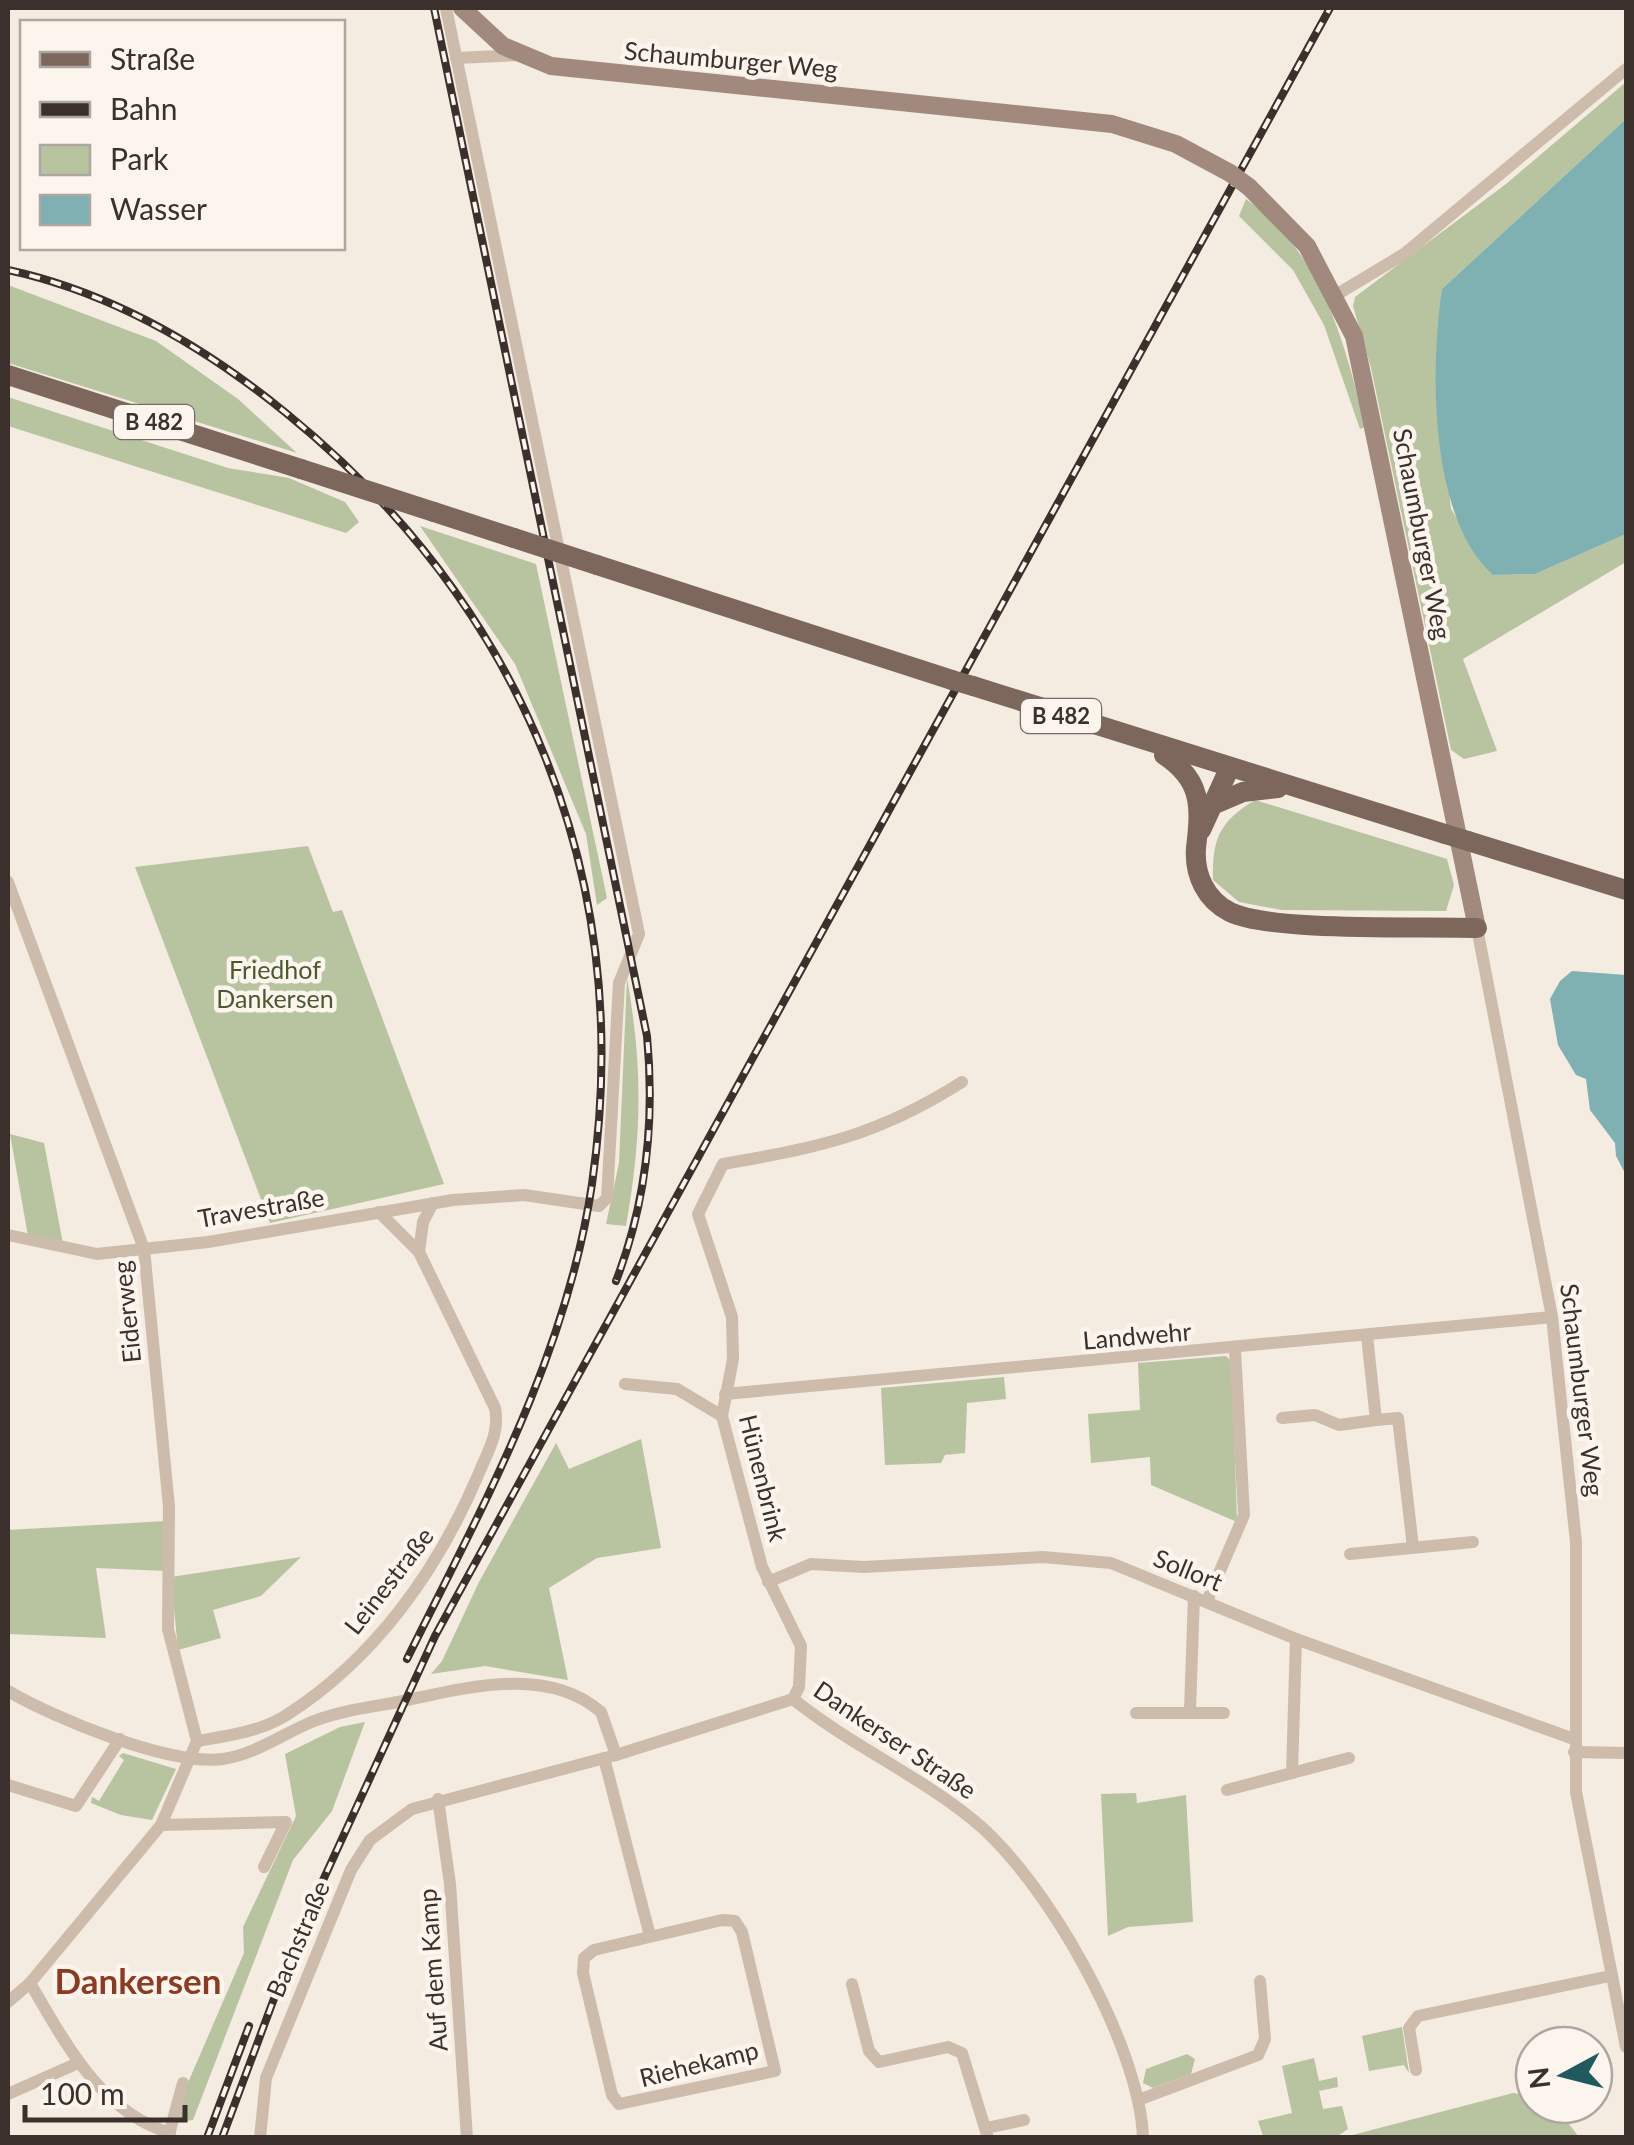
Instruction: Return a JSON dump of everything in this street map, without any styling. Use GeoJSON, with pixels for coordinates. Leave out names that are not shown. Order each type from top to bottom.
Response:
{"type":"FeatureCollection","features":[{"type":"Feature","properties":{"kind":"main road","name":"B 482"},"geometry":{"type":"LineString","coordinates":[[8,374],[1150,745],[1626,890]]}},
{"type":"Feature","properties":{"kind":"main road"},"geometry":{"type":"LineString","coordinates":[[1150,745],[1189,775],[1208,806]]}},
{"type":"Feature","properties":{"kind":"main road"},"geometry":{"type":"LineString","coordinates":[[1221,767],[1199,837],[1197,870],[1204,890],[1219,906],[1246,920],[1476,928]]}},
{"type":"Feature","properties":{"kind":"main road"},"geometry":{"type":"LineString","coordinates":[[1208,806],[1243,792],[1286,786]]}},
{"type":"Feature","properties":{"kind":"street"},"geometry":{"type":"LineString","coordinates":[[446,8],[456,58],[520,56]]}},
{"type":"Feature","properties":{"kind":"street","name":"Schaumburger Weg"},"geometry":{"type":"LineString","coordinates":[[462,8],[486,34],[520,56],[585,71],[1112,124],[1176,144],[1249,187],[1308,246],[1336,294],[1363,370],[1552,1317],[1576,1542],[1574,1746],[1582,1831],[1616,1982],[1626,2047]]}},
{"type":"Feature","properties":{"kind":"street","name":"Travestraße"},"geometry":{"type":"LineString","coordinates":[[8,1235],[86,1254],[144,1249],[433,1203],[524,1194],[599,1206],[607,1198],[619,982],[639,934],[456,58]]}},
{"type":"Feature","properties":{"kind":"street"},"geometry":{"type":"LineString","coordinates":[[1336,294],[1404,254],[1626,70]]}},
{"type":"Feature","properties":{"kind":"street","name":"Eiderweg"},"geometry":{"type":"LineString","coordinates":[[8,882],[144,1249],[169,1507],[168,1630],[197,1741],[161,1824],[30,1983],[8,2002]]}},
{"type":"Feature","properties":{"kind":"street","name":"Hünenbrink"},"geometry":{"type":"LineString","coordinates":[[793,1699],[799,1686],[801,1646],[768,1582],[722,1416],[733,1359],[732,1318],[698,1214],[723,1164],[838,1142],[875,1130],[962,1082]]}},
{"type":"Feature","properties":{"kind":"street"},"geometry":{"type":"LineString","coordinates":[[419,1252],[424,1222],[433,1203]]}},
{"type":"Feature","properties":{"kind":"street","name":"Leinestraße"},"geometry":{"type":"LineString","coordinates":[[197,1741],[282,1718],[344,1674],[404,1604],[453,1534],[498,1428],[497,1418],[419,1252],[379,1212]]}},
{"type":"Feature","properties":{"kind":"street","name":"Landwehr"},"geometry":{"type":"LineString","coordinates":[[724,1394],[1235,1350],[1552,1317]]}},
{"type":"Feature","properties":{"kind":"street"},"geometry":{"type":"LineString","coordinates":[[1368,1336],[1376,1420]]}},
{"type":"Feature","properties":{"kind":"street"},"geometry":{"type":"LineString","coordinates":[[1190,1710],[1201,1599],[1244,1515],[1235,1350]]}},
{"type":"Feature","properties":{"kind":"street"},"geometry":{"type":"LineString","coordinates":[[625,1384],[677,1389],[722,1416]]}},
{"type":"Feature","properties":{"kind":"street"},"geometry":{"type":"LineString","coordinates":[[1282,1418],[1315,1415],[1339,1425],[1398,1418],[1413,1547]]}},
{"type":"Feature","properties":{"kind":"street"},"geometry":{"type":"LineString","coordinates":[[1350,1554],[1473,1542]]}},
{"type":"Feature","properties":{"kind":"street","name":"Sollort"},"geometry":{"type":"LineString","coordinates":[[768,1582],[811,1564],[864,1568],[1044,1557],[1111,1563],[1296,1640],[1574,1746],[1626,1753]]}},
{"type":"Feature","properties":{"kind":"street"},"geometry":{"type":"LineString","coordinates":[[1292,1773],[1296,1640]]}},
{"type":"Feature","properties":{"kind":"street"},"geometry":{"type":"LineString","coordinates":[[8,1691],[61,1720],[193,1757],[222,1759],[341,1713],[488,1685],[518,1684],[554,1690],[593,1705],[605,1720],[650,1936]]}},
{"type":"Feature","properties":{"kind":"street","name":"Dankerser Straße"},"geometry":{"type":"LineString","coordinates":[[438,1799],[610,1756],[793,1699],[974,1820],[1007,1855],[1079,1960],[1122,2040],[1141,2099],[1143,2138]]}},
{"type":"Feature","properties":{"kind":"street"},"geometry":{"type":"LineString","coordinates":[[1136,1713],[1224,1713]]}},
{"type":"Feature","properties":{"kind":"street"},"geometry":{"type":"LineString","coordinates":[[8,1785],[76,1806],[120,1738]]}},
{"type":"Feature","properties":{"kind":"street"},"geometry":{"type":"LineString","coordinates":[[1227,1790],[1349,1758]]}},
{"type":"Feature","properties":{"kind":"street","name":"Bachstraße"},"geometry":{"type":"LineString","coordinates":[[260,2138],[266,2078],[351,1870],[370,1840],[393,1820],[438,1799]]}},
{"type":"Feature","properties":{"kind":"street","name":"Auf dem Kamp"},"geometry":{"type":"LineString","coordinates":[[438,1799],[450,1884],[467,2138]]}},
{"type":"Feature","properties":{"kind":"street"},"geometry":{"type":"LineString","coordinates":[[161,1824],[286,1822],[264,1867]]}},
{"type":"Feature","properties":{"kind":"street","name":"Riehekamp"},"geometry":{"type":"LineString","coordinates":[[722,1920],[739,1926],[775,2071],[630,2105],[614,2101],[582,1974],[584,1958],[594,1950],[650,1936],[722,1920]]}},
{"type":"Feature","properties":{"kind":"street"},"geometry":{"type":"LineString","coordinates":[[1141,2099],[1258,2055],[1265,2039],[1260,1982]]}},
{"type":"Feature","properties":{"kind":"street"},"geometry":{"type":"LineString","coordinates":[[1416,2070],[1408,2028],[1418,2016],[1616,1982]]}},
{"type":"Feature","properties":{"kind":"street"},"geometry":{"type":"LineString","coordinates":[[30,1983],[78,2063],[127,2113],[169,2135],[183,2084]]}},
{"type":"Feature","properties":{"kind":"street"},"geometry":{"type":"LineString","coordinates":[[852,1984],[873,2058],[886,2063],[956,2047],[962,2053],[987,2133],[1024,2120]]}},
{"type":"Feature","properties":{"kind":"street"},"geometry":{"type":"LineString","coordinates":[[8,2094],[78,2063]]}},
{"type":"Feature","properties":{"kind":"green space"},"geometry":{"type":"Polygon","coordinates":[[[1626,82],[1626,119],[1442,289],[1436,373],[1451,509],[1493,575],[1535,574],[1626,534],[1626,562],[1463,659],[1497,751],[1464,759],[1451,750],[1371,368],[1353,306],[1355,297],[1506,184],[1626,82]]]}},
{"type":"Feature","properties":{"kind":"green space"},"geometry":{"type":"Polygon","coordinates":[[[1246,199],[1294,245],[1312,272],[1339,332],[1365,427],[1360,429],[1324,325],[1293,270],[1239,216],[1246,199]]]}},
{"type":"Feature","properties":{"kind":"green space"},"geometry":{"type":"Polygon","coordinates":[[[8,285],[156,341],[238,399],[297,453],[8,363],[8,285]]]}},
{"type":"Feature","properties":{"kind":"green space"},"geometry":{"type":"Polygon","coordinates":[[[8,397],[228,468],[289,478],[345,502],[359,522],[346,533],[8,426],[8,397]]]}},
{"type":"Feature","properties":{"kind":"green space"},"geometry":{"type":"Polygon","coordinates":[[[420,526],[536,564],[607,898],[597,905],[586,834],[515,664],[420,526]]]}},
{"type":"Feature","properties":{"kind":"green space"},"geometry":{"type":"Polygon","coordinates":[[[1255,800],[1447,859],[1454,885],[1446,911],[1282,910],[1239,902],[1213,880],[1214,853],[1226,824],[1255,800]]]}},
{"type":"Feature","properties":{"kind":"green space","name":"Friedhof Dankersen"},"geometry":{"type":"Polygon","coordinates":[[[308,846],[333,912],[342,910],[444,1184],[270,1223],[135,867],[308,846]]]}},
{"type":"Feature","properties":{"kind":"green space"},"geometry":{"type":"Polygon","coordinates":[[[627,978],[636,1042],[638,1102],[626,1226],[606,1224],[619,1163],[627,978]]]}},
{"type":"Feature","properties":{"kind":"green space"},"geometry":{"type":"Polygon","coordinates":[[[10,1134],[44,1143],[63,1244],[28,1236],[10,1134]]]}},
{"type":"Feature","properties":{"kind":"green space"},"geometry":{"type":"Polygon","coordinates":[[[1226,1356],[1232,1362],[1237,1522],[1151,1485],[1150,1457],[1091,1463],[1088,1414],[1140,1410],[1138,1363],[1226,1356]]]}},
{"type":"Feature","properties":{"kind":"green space"},"geometry":{"type":"Polygon","coordinates":[[[1004,1377],[1006,1399],[967,1403],[965,1453],[945,1455],[941,1463],[885,1465],[881,1388],[1004,1377]]]}},
{"type":"Feature","properties":{"kind":"green space"},"geometry":{"type":"Polygon","coordinates":[[[641,1439],[661,1548],[597,1558],[549,1588],[568,1680],[485,1666],[431,1674],[442,1661],[479,1582],[556,1443],[569,1469],[641,1439]]]}},
{"type":"Feature","properties":{"kind":"green space"},"geometry":{"type":"Polygon","coordinates":[[[166,1521],[166,1571],[96,1568],[106,1638],[9,1634],[8,1530],[166,1521]]]}},
{"type":"Feature","properties":{"kind":"green space"},"geometry":{"type":"Polygon","coordinates":[[[301,1557],[261,1596],[213,1610],[221,1638],[178,1650],[171,1577],[301,1557]]]}},
{"type":"Feature","properties":{"kind":"green space"},"geometry":{"type":"Polygon","coordinates":[[[365,1722],[332,1811],[293,1860],[193,2120],[179,2122],[187,2085],[244,1953],[243,1927],[296,1816],[285,1754],[340,1727],[365,1722]]]}},
{"type":"Feature","properties":{"kind":"green space"},"geometry":{"type":"Polygon","coordinates":[[[123,1753],[176,1769],[152,1820],[121,1815],[91,1803],[92,1797],[99,1801],[124,1760],[119,1756],[123,1753]]]}},
{"type":"Feature","properties":{"kind":"green space"},"geometry":{"type":"Polygon","coordinates":[[[1136,1793],[1137,1803],[1186,1795],[1193,1922],[1128,1927],[1108,1936],[1101,1794],[1136,1793]]]}},
{"type":"Feature","properties":{"kind":"green space"},"geometry":{"type":"Polygon","coordinates":[[[1402,2027],[1409,2073],[1404,2065],[1369,2071],[1362,2036],[1402,2027]]]}},
{"type":"Feature","properties":{"kind":"green space"},"geometry":{"type":"Polygon","coordinates":[[[1187,2054],[1195,2059],[1191,2074],[1153,2088],[1143,2083],[1146,2069],[1187,2054]]]}},
{"type":"Feature","properties":{"kind":"green space"},"geometry":{"type":"Polygon","coordinates":[[[1314,2058],[1319,2081],[1337,2077],[1338,2087],[1319,2091],[1323,2109],[1342,2106],[1348,2129],[1336,2137],[1259,2137],[1263,2136],[1258,2121],[1292,2113],[1282,2066],[1314,2058]]]}},
{"type":"Feature","properties":{"kind":"green space"},"geometry":{"type":"Polygon","coordinates":[[[1513,2093],[1514,2125],[1570,2125],[1579,2137],[1345,2137],[1513,2093]]]}},
{"type":"Feature","properties":{"kind":"water"},"geometry":{"type":"Polygon","coordinates":[[[1626,119],[1626,534],[1535,574],[1493,575],[1472,550],[1456,518],[1446,481],[1436,400],[1442,289],[1626,119]]]}},
{"type":"Feature","properties":{"kind":"water"},"geometry":{"type":"Polygon","coordinates":[[[1572,971],[1626,975],[1626,1175],[1616,1156],[1615,1143],[1590,1110],[1586,1079],[1576,1075],[1558,1045],[1550,999],[1560,981],[1572,971]]]}},
{"type":"Feature","properties":{"kind":"railway"},"geometry":{"type":"LineString","coordinates":[[434,8],[647,1036],[650,1099],[646,1160],[635,1221],[616,1281]]}},
{"type":"Feature","properties":{"kind":"railway"},"geometry":{"type":"LineString","coordinates":[[222,2138],[297,1937],[435,1636],[1330,8]]}},
{"type":"Feature","properties":{"kind":"railway"},"geometry":{"type":"LineString","coordinates":[[8,270],[83,292],[189,345],[286,413],[369,489],[440,572],[499,661],[545,756],[577,856],[596,962],[601,1071],[592,1184],[580,1247],[563,1309],[518,1429],[407,1659]]}},
{"type":"Feature","properties":{"kind":"railway"},"geometry":{"type":"LineString","coordinates":[[207,2138],[249,2026]]}},
{"type":"Feature","properties":{"kind":"district","name":"Dankersen"},"geometry":{"type":"Point","coordinates":[138,1982]}}]}
